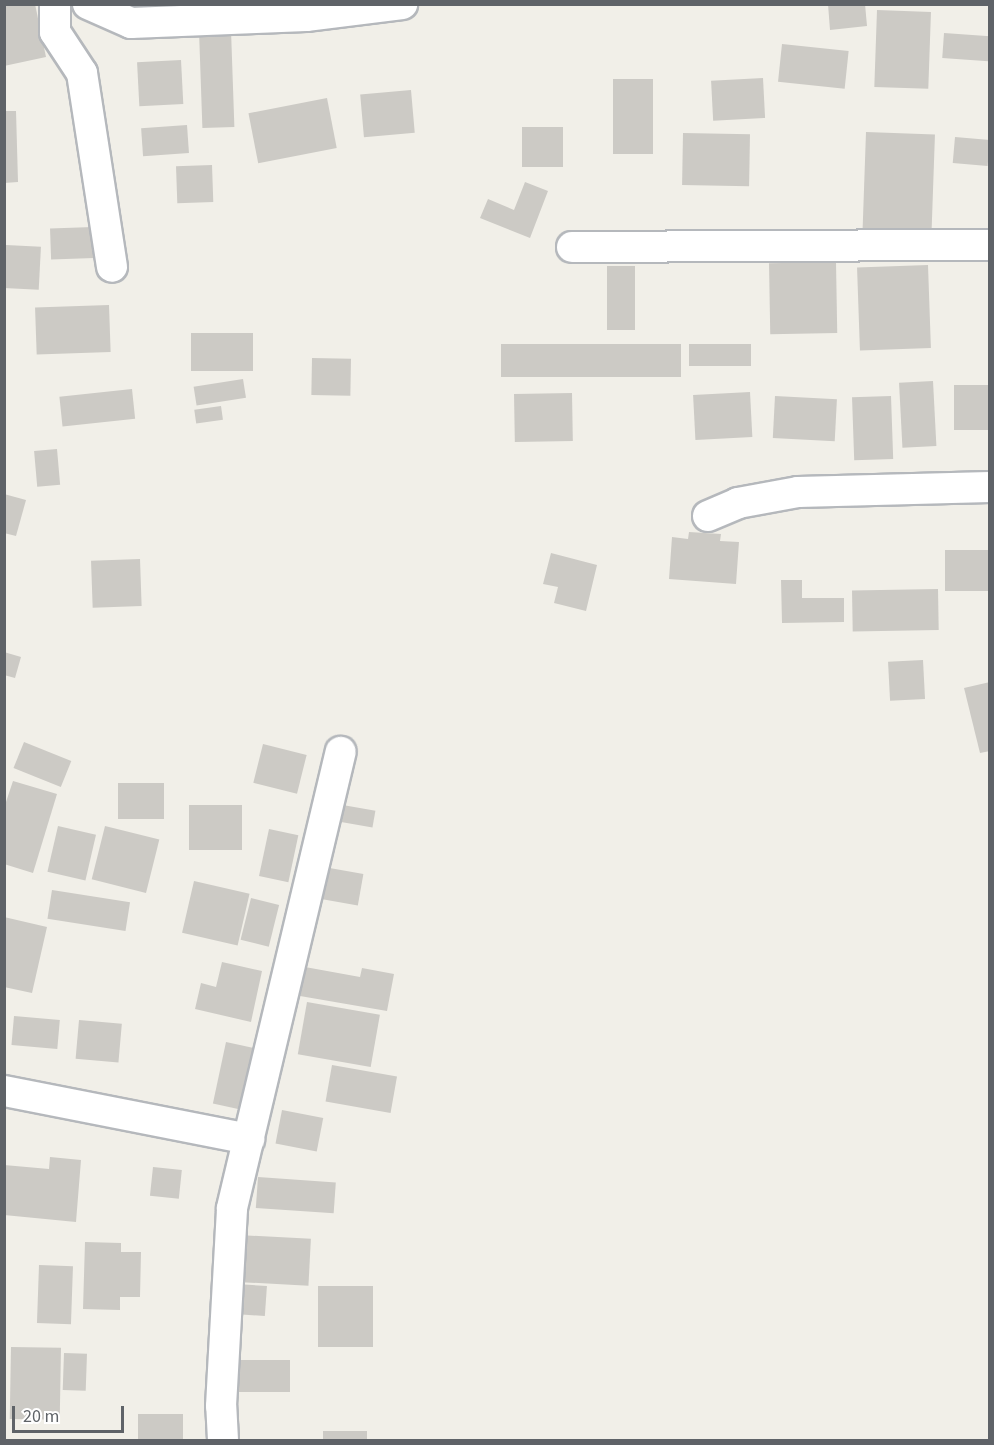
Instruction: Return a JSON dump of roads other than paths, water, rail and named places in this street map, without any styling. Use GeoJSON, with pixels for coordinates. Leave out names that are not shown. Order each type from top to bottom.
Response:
{"type":"FeatureCollection","features":[{"type":"Feature","properties":{"kind":"street"},"geometry":{"type":"LineString","coordinates":[[55,4],[55,32],[82,74],[112,267]]}},
{"type":"Feature","properties":{"kind":"street"},"geometry":{"type":"LineString","coordinates":[[88,4],[131,23],[306,16],[402,4]]}},
{"type":"Feature","properties":{"kind":"street"},"geometry":{"type":"LineString","coordinates":[[572,247],[990,245]]}},
{"type":"Feature","properties":{"kind":"street"},"geometry":{"type":"LineString","coordinates":[[708,516],[738,503],[798,492],[990,487]]}},
{"type":"Feature","properties":{"kind":"street"},"geometry":{"type":"LineString","coordinates":[[223,1440],[221,1406],[232,1208],[340,752]]}},
{"type":"Feature","properties":{"kind":"street"},"geometry":{"type":"LineString","coordinates":[[4,1091],[249,1139]]}}]}
